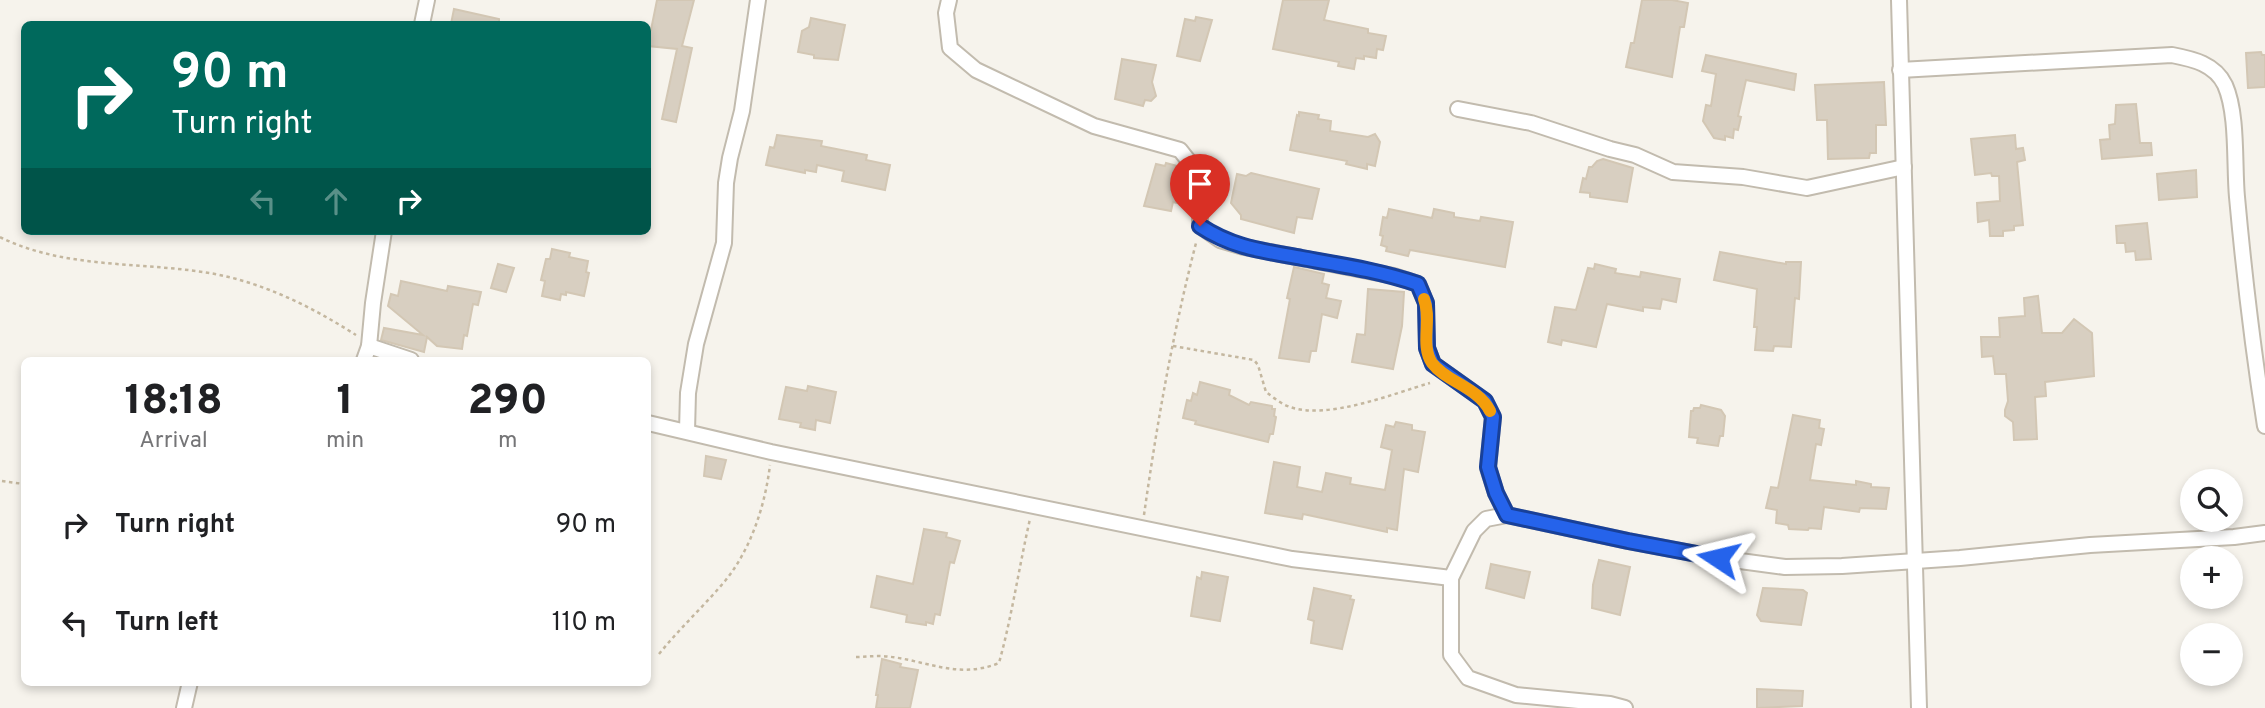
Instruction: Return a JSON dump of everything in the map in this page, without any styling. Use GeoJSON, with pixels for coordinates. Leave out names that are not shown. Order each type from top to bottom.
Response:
{"type":"FeatureCollection","features":[{"type":"Feature","properties":{"kind":"street"},"geometry":{"type":"LineString","coordinates":[[423,21],[427,0]]}},
{"type":"Feature","properties":{"kind":"street"},"geometry":{"type":"LineString","coordinates":[[687,431],[688,393],[696,344],[724,243],[726,183],[742,111],[758,0]]}},
{"type":"Feature","properties":{"kind":"street"},"geometry":{"type":"LineString","coordinates":[[949,0],[946,13],[950,48],[976,70],[1094,126],[1180,150],[1191,163],[1200,188],[1200,226],[1220,240],[1394,276],[1418,284],[1426,303],[1427,348],[1433,364],[1485,401],[1493,417],[1488,467],[1496,493],[1507,515]]}},
{"type":"Feature","properties":{"kind":"street"},"geometry":{"type":"LineString","coordinates":[[1899,0],[1919,708]]}},
{"type":"Feature","properties":{"kind":"street"},"geometry":{"type":"LineString","coordinates":[[1900,70],[2172,55],[2200,61],[2219,75],[2226,87],[2233,126],[2237,196],[2255,362],[2265,426]]}},
{"type":"Feature","properties":{"kind":"street"},"geometry":{"type":"LineString","coordinates":[[1458,109],[1531,123],[1635,155],[1673,172],[1743,177],[1807,188],[1904,167]]}},
{"type":"Feature","properties":{"kind":"street"},"geometry":{"type":"LineString","coordinates":[[365,357],[369,346],[383,235]]}},
{"type":"Feature","properties":{"kind":"street"},"geometry":{"type":"LineString","coordinates":[[369,346],[402,357]]}},
{"type":"Feature","properties":{"kind":"street"},"geometry":{"type":"LineString","coordinates":[[651,424],[771,452],[1292,559],[1451,578]]}},
{"type":"Feature","properties":{"kind":"street"},"geometry":{"type":"LineString","coordinates":[[1625,708],[1610,704],[1516,695],[1468,678],[1451,655],[1451,578],[1474,531],[1486,519],[1507,515],[1718,558],[1785,567],[1842,566],[2265,533]]}},
{"type":"Feature","properties":{"kind":"street"},"geometry":{"type":"LineString","coordinates":[[184,708],[189,686]]}},
{"type":"Feature","properties":{"kind":"path"},"geometry":{"type":"LineString","coordinates":[[1142,528],[1159,410],[1183,292],[1200,226]]}},
{"type":"Feature","properties":{"kind":"path"},"geometry":{"type":"LineString","coordinates":[[0,237],[63,258],[214,274],[254,284],[303,303],[369,346]]}},
{"type":"Feature","properties":{"kind":"path"},"geometry":{"type":"LineString","coordinates":[[1172,346],[1254,360],[1266,392],[1289,407],[1312,411],[1342,407],[1450,377]]}},
{"type":"Feature","properties":{"kind":"path"},"geometry":{"type":"LineString","coordinates":[[659,654],[680,627],[726,580],[748,546],[767,484],[771,452]]}},
{"type":"Feature","properties":{"kind":"path"},"geometry":{"type":"LineString","coordinates":[[2,481],[21,484]]}},
{"type":"Feature","properties":{"kind":"path"},"geometry":{"type":"LineString","coordinates":[[856,657],[881,656],[949,670],[982,670],[999,663],[1011,619],[1018,568],[1033,506]]}},
{"type":"Feature","properties":{"kind":"building"},"geometry":{"type":"Polygon","coordinates":[[[657,0],[694,0],[682,46],[692,48],[676,122],[662,119],[677,49],[651,46],[657,0]]]}},
{"type":"Feature","properties":{"kind":"building"},"geometry":{"type":"Polygon","coordinates":[[[1283,0],[1329,0],[1324,20],[1368,29],[1368,33],[1386,36],[1383,50],[1377,49],[1376,58],[1356,58],[1354,69],[1338,66],[1339,62],[1273,49],[1283,0]]]}},
{"type":"Feature","properties":{"kind":"building"},"geometry":{"type":"Polygon","coordinates":[[[1642,0],[1688,3],[1684,27],[1680,27],[1672,77],[1626,67],[1631,43],[1634,43],[1642,0]]]}},
{"type":"Feature","properties":{"kind":"building"},"geometry":{"type":"Polygon","coordinates":[[[454,9],[499,19],[499,21],[452,21],[454,9]]]}},
{"type":"Feature","properties":{"kind":"building"},"geometry":{"type":"Polygon","coordinates":[[[1196,17],[1212,20],[1200,61],[1177,56],[1185,19],[1195,21],[1196,17]]]}},
{"type":"Feature","properties":{"kind":"building"},"geometry":{"type":"Polygon","coordinates":[[[811,18],[845,25],[838,60],[814,58],[814,55],[798,52],[802,31],[809,27],[811,18]]]}},
{"type":"Feature","properties":{"kind":"building"},"geometry":{"type":"Polygon","coordinates":[[[2261,52],[2265,55],[2265,87],[2248,88],[2246,53],[2261,52]]]}},
{"type":"Feature","properties":{"kind":"building"},"geometry":{"type":"Polygon","coordinates":[[[1706,55],[1796,74],[1794,90],[1746,80],[1738,116],[1741,117],[1738,130],[1734,129],[1733,138],[1714,138],[1703,121],[1706,105],[1711,106],[1716,74],[1702,71],[1706,55]]]}},
{"type":"Feature","properties":{"kind":"building"},"geometry":{"type":"Polygon","coordinates":[[[1122,59],[1156,65],[1152,82],[1156,96],[1151,101],[1145,100],[1143,106],[1115,99],[1122,59]]]}},
{"type":"Feature","properties":{"kind":"building"},"geometry":{"type":"Polygon","coordinates":[[[1884,82],[1886,125],[1876,125],[1876,153],[1870,153],[1869,158],[1828,159],[1827,120],[1817,120],[1815,85],[1884,82]]]}},
{"type":"Feature","properties":{"kind":"building"},"geometry":{"type":"Polygon","coordinates":[[[2136,104],[2140,143],[2151,143],[2152,155],[2102,159],[2100,140],[2110,139],[2109,125],[2115,124],[2116,105],[2136,104]]]}},
{"type":"Feature","properties":{"kind":"building"},"geometry":{"type":"Polygon","coordinates":[[[1299,112],[1319,115],[1318,119],[1331,121],[1330,131],[1368,137],[1375,134],[1380,142],[1375,166],[1367,164],[1367,169],[1346,164],[1347,161],[1290,150],[1299,112]]]}},
{"type":"Feature","properties":{"kind":"building"},"geometry":{"type":"Polygon","coordinates":[[[777,135],[822,141],[821,146],[867,155],[866,160],[890,165],[885,190],[842,181],[844,171],[817,165],[816,172],[805,170],[805,173],[766,165],[770,147],[774,148],[777,135]]]}},
{"type":"Feature","properties":{"kind":"building"},"geometry":{"type":"Polygon","coordinates":[[[2015,135],[2016,149],[2023,148],[2025,160],[2017,162],[2023,225],[2014,226],[2014,230],[2003,231],[2003,236],[1990,236],[1989,220],[1978,222],[1977,203],[2000,201],[1999,176],[1992,176],[1991,173],[1975,175],[1971,139],[2015,135]]]}},
{"type":"Feature","properties":{"kind":"building"},"geometry":{"type":"Polygon","coordinates":[[[1603,159],[1633,168],[1627,202],[1590,197],[1590,193],[1580,192],[1589,167],[1603,159]]]}},
{"type":"Feature","properties":{"kind":"building"},"geometry":{"type":"Polygon","coordinates":[[[1166,163],[1181,167],[1177,203],[1173,202],[1171,211],[1144,206],[1156,164],[1165,166],[1166,163]]]}},
{"type":"Feature","properties":{"kind":"building"},"geometry":{"type":"Polygon","coordinates":[[[2196,170],[2197,197],[2159,200],[2157,174],[2196,170]]]}},
{"type":"Feature","properties":{"kind":"building"},"geometry":{"type":"Polygon","coordinates":[[[1251,173],[1319,189],[1312,219],[1297,217],[1294,233],[1241,219],[1241,215],[1231,203],[1237,174],[1246,176],[1251,173]]]}},
{"type":"Feature","properties":{"kind":"building"},"geometry":{"type":"Polygon","coordinates":[[[1389,209],[1432,218],[1434,209],[1454,213],[1454,217],[1480,221],[1481,217],[1513,222],[1505,267],[1410,250],[1408,256],[1386,251],[1387,247],[1381,245],[1383,236],[1380,235],[1383,217],[1387,218],[1389,209]]]}},
{"type":"Feature","properties":{"kind":"building"},"geometry":{"type":"Polygon","coordinates":[[[2147,223],[2151,259],[2136,260],[2135,251],[2126,252],[2125,243],[2117,243],[2116,226],[2147,223]]]}},
{"type":"Feature","properties":{"kind":"building"},"geometry":{"type":"Polygon","coordinates":[[[552,249],[570,253],[569,257],[588,261],[586,272],[589,273],[584,296],[566,292],[566,295],[561,294],[560,300],[542,296],[545,281],[541,280],[546,259],[550,259],[552,249]]]}},
{"type":"Feature","properties":{"kind":"building"},"geometry":{"type":"Polygon","coordinates":[[[1720,252],[1786,264],[1801,262],[1799,299],[1795,298],[1791,347],[1774,346],[1773,351],[1755,350],[1757,289],[1714,280],[1720,252]]]}},
{"type":"Feature","properties":{"kind":"building"},"geometry":{"type":"Polygon","coordinates":[[[498,264],[514,268],[506,292],[491,288],[498,264]]]}},
{"type":"Feature","properties":{"kind":"building"},"geometry":{"type":"Polygon","coordinates":[[[1595,264],[1616,269],[1615,273],[1640,277],[1641,272],[1680,279],[1676,302],[1662,299],[1660,309],[1643,307],[1643,311],[1607,304],[1596,347],[1562,340],[1561,345],[1548,342],[1555,307],[1576,310],[1588,268],[1594,269],[1595,264]]]}},
{"type":"Feature","properties":{"kind":"building"},"geometry":{"type":"Polygon","coordinates":[[[1294,267],[1324,274],[1322,283],[1329,285],[1326,298],[1341,301],[1337,318],[1322,314],[1316,351],[1311,351],[1309,362],[1279,358],[1294,267]]]}},
{"type":"Feature","properties":{"kind":"building"},"geometry":{"type":"Polygon","coordinates":[[[401,281],[447,291],[448,286],[481,292],[478,305],[473,304],[462,349],[437,346],[427,337],[424,352],[381,340],[384,328],[423,335],[388,306],[391,294],[398,296],[401,281]]]}},
{"type":"Feature","properties":{"kind":"building"},"geometry":{"type":"Polygon","coordinates":[[[1368,289],[1404,292],[1402,326],[1393,369],[1352,362],[1357,334],[1365,335],[1368,289]]]}},
{"type":"Feature","properties":{"kind":"building"},"geometry":{"type":"Polygon","coordinates":[[[2038,296],[2042,333],[2062,333],[2074,319],[2092,333],[2094,376],[2045,382],[2046,396],[2035,397],[2037,439],[2014,440],[2013,422],[2005,416],[2008,401],[2006,374],[1995,374],[1993,356],[1982,357],[1981,337],[2000,337],[1999,318],[2025,316],[2024,298],[2038,296]]]}},
{"type":"Feature","properties":{"kind":"building"},"geometry":{"type":"Polygon","coordinates":[[[1200,382],[1230,390],[1229,395],[1249,405],[1251,402],[1272,406],[1276,417],[1273,434],[1270,434],[1268,442],[1195,424],[1196,421],[1183,418],[1187,400],[1191,401],[1193,393],[1197,395],[1200,382]]]}},
{"type":"Feature","properties":{"kind":"building"},"geometry":{"type":"Polygon","coordinates":[[[808,386],[836,392],[830,423],[816,420],[815,430],[800,427],[801,423],[779,419],[786,387],[807,391],[808,386]]]}},
{"type":"Feature","properties":{"kind":"building"},"geometry":{"type":"Polygon","coordinates":[[[1701,405],[1721,410],[1725,416],[1723,436],[1720,436],[1718,446],[1697,443],[1698,438],[1689,437],[1691,411],[1701,405]]]}},
{"type":"Feature","properties":{"kind":"building"},"geometry":{"type":"Polygon","coordinates":[[[1793,415],[1820,420],[1819,428],[1824,429],[1821,445],[1816,444],[1810,480],[1856,485],[1856,481],[1871,484],[1871,487],[1889,488],[1886,509],[1860,508],[1859,512],[1824,507],[1821,529],[1789,529],[1788,525],[1776,523],[1777,510],[1766,508],[1771,487],[1778,488],[1793,415]]]}},
{"type":"Feature","properties":{"kind":"building"},"geometry":{"type":"Polygon","coordinates":[[[1396,422],[1412,425],[1412,430],[1425,432],[1418,472],[1404,469],[1397,530],[1387,528],[1387,532],[1303,514],[1302,519],[1265,513],[1274,462],[1300,467],[1297,487],[1322,492],[1326,473],[1351,478],[1350,484],[1385,490],[1392,450],[1381,447],[1386,425],[1394,427],[1396,422]]]}},
{"type":"Feature","properties":{"kind":"building"},"geometry":{"type":"Polygon","coordinates":[[[706,456],[726,460],[721,479],[704,476],[706,456]]]}},
{"type":"Feature","properties":{"kind":"building"},"geometry":{"type":"Polygon","coordinates":[[[924,529],[947,533],[946,537],[960,541],[954,563],[950,562],[940,615],[935,614],[933,624],[926,622],[926,625],[906,622],[907,615],[871,607],[877,576],[913,584],[924,529]]]}},
{"type":"Feature","properties":{"kind":"building"},"geometry":{"type":"Polygon","coordinates":[[[1599,560],[1630,567],[1620,615],[1592,608],[1593,585],[1599,560]]]}},
{"type":"Feature","properties":{"kind":"building"},"geometry":{"type":"Polygon","coordinates":[[[1491,564],[1530,572],[1524,598],[1486,588],[1491,564]]]}},
{"type":"Feature","properties":{"kind":"building"},"geometry":{"type":"Polygon","coordinates":[[[1202,572],[1228,577],[1220,621],[1191,616],[1197,577],[1201,579],[1202,572]]]}},
{"type":"Feature","properties":{"kind":"building"},"geometry":{"type":"Polygon","coordinates":[[[1314,588],[1351,596],[1350,599],[1354,600],[1342,649],[1311,643],[1314,621],[1308,619],[1314,588]]]}},
{"type":"Feature","properties":{"kind":"building"},"geometry":{"type":"Polygon","coordinates":[[[1763,588],[1803,590],[1807,593],[1801,625],[1761,621],[1757,615],[1763,588]]]}},
{"type":"Feature","properties":{"kind":"building"},"geometry":{"type":"Polygon","coordinates":[[[882,659],[901,664],[900,667],[918,670],[910,708],[876,708],[882,659]]]}},
{"type":"Feature","properties":{"kind":"building"},"geometry":{"type":"Polygon","coordinates":[[[1757,689],[1803,691],[1802,706],[1757,708],[1757,689]]]}},
{"type":"Feature","properties":{"kind":"slow traffic"},"geometry":{"type":"LineString","coordinates":[[1424,299],[1427,348],[1433,364],[1485,401],[1490,411]]}},
{"type":"Feature","properties":{"kind":"route"},"geometry":{"type":"LineString","coordinates":[[1200,226],[1220,240],[1244,247],[1394,276],[1418,284],[1426,303],[1427,348],[1433,364],[1485,401],[1493,417],[1488,467],[1496,493],[1507,515],[1718,558]]}}]}
